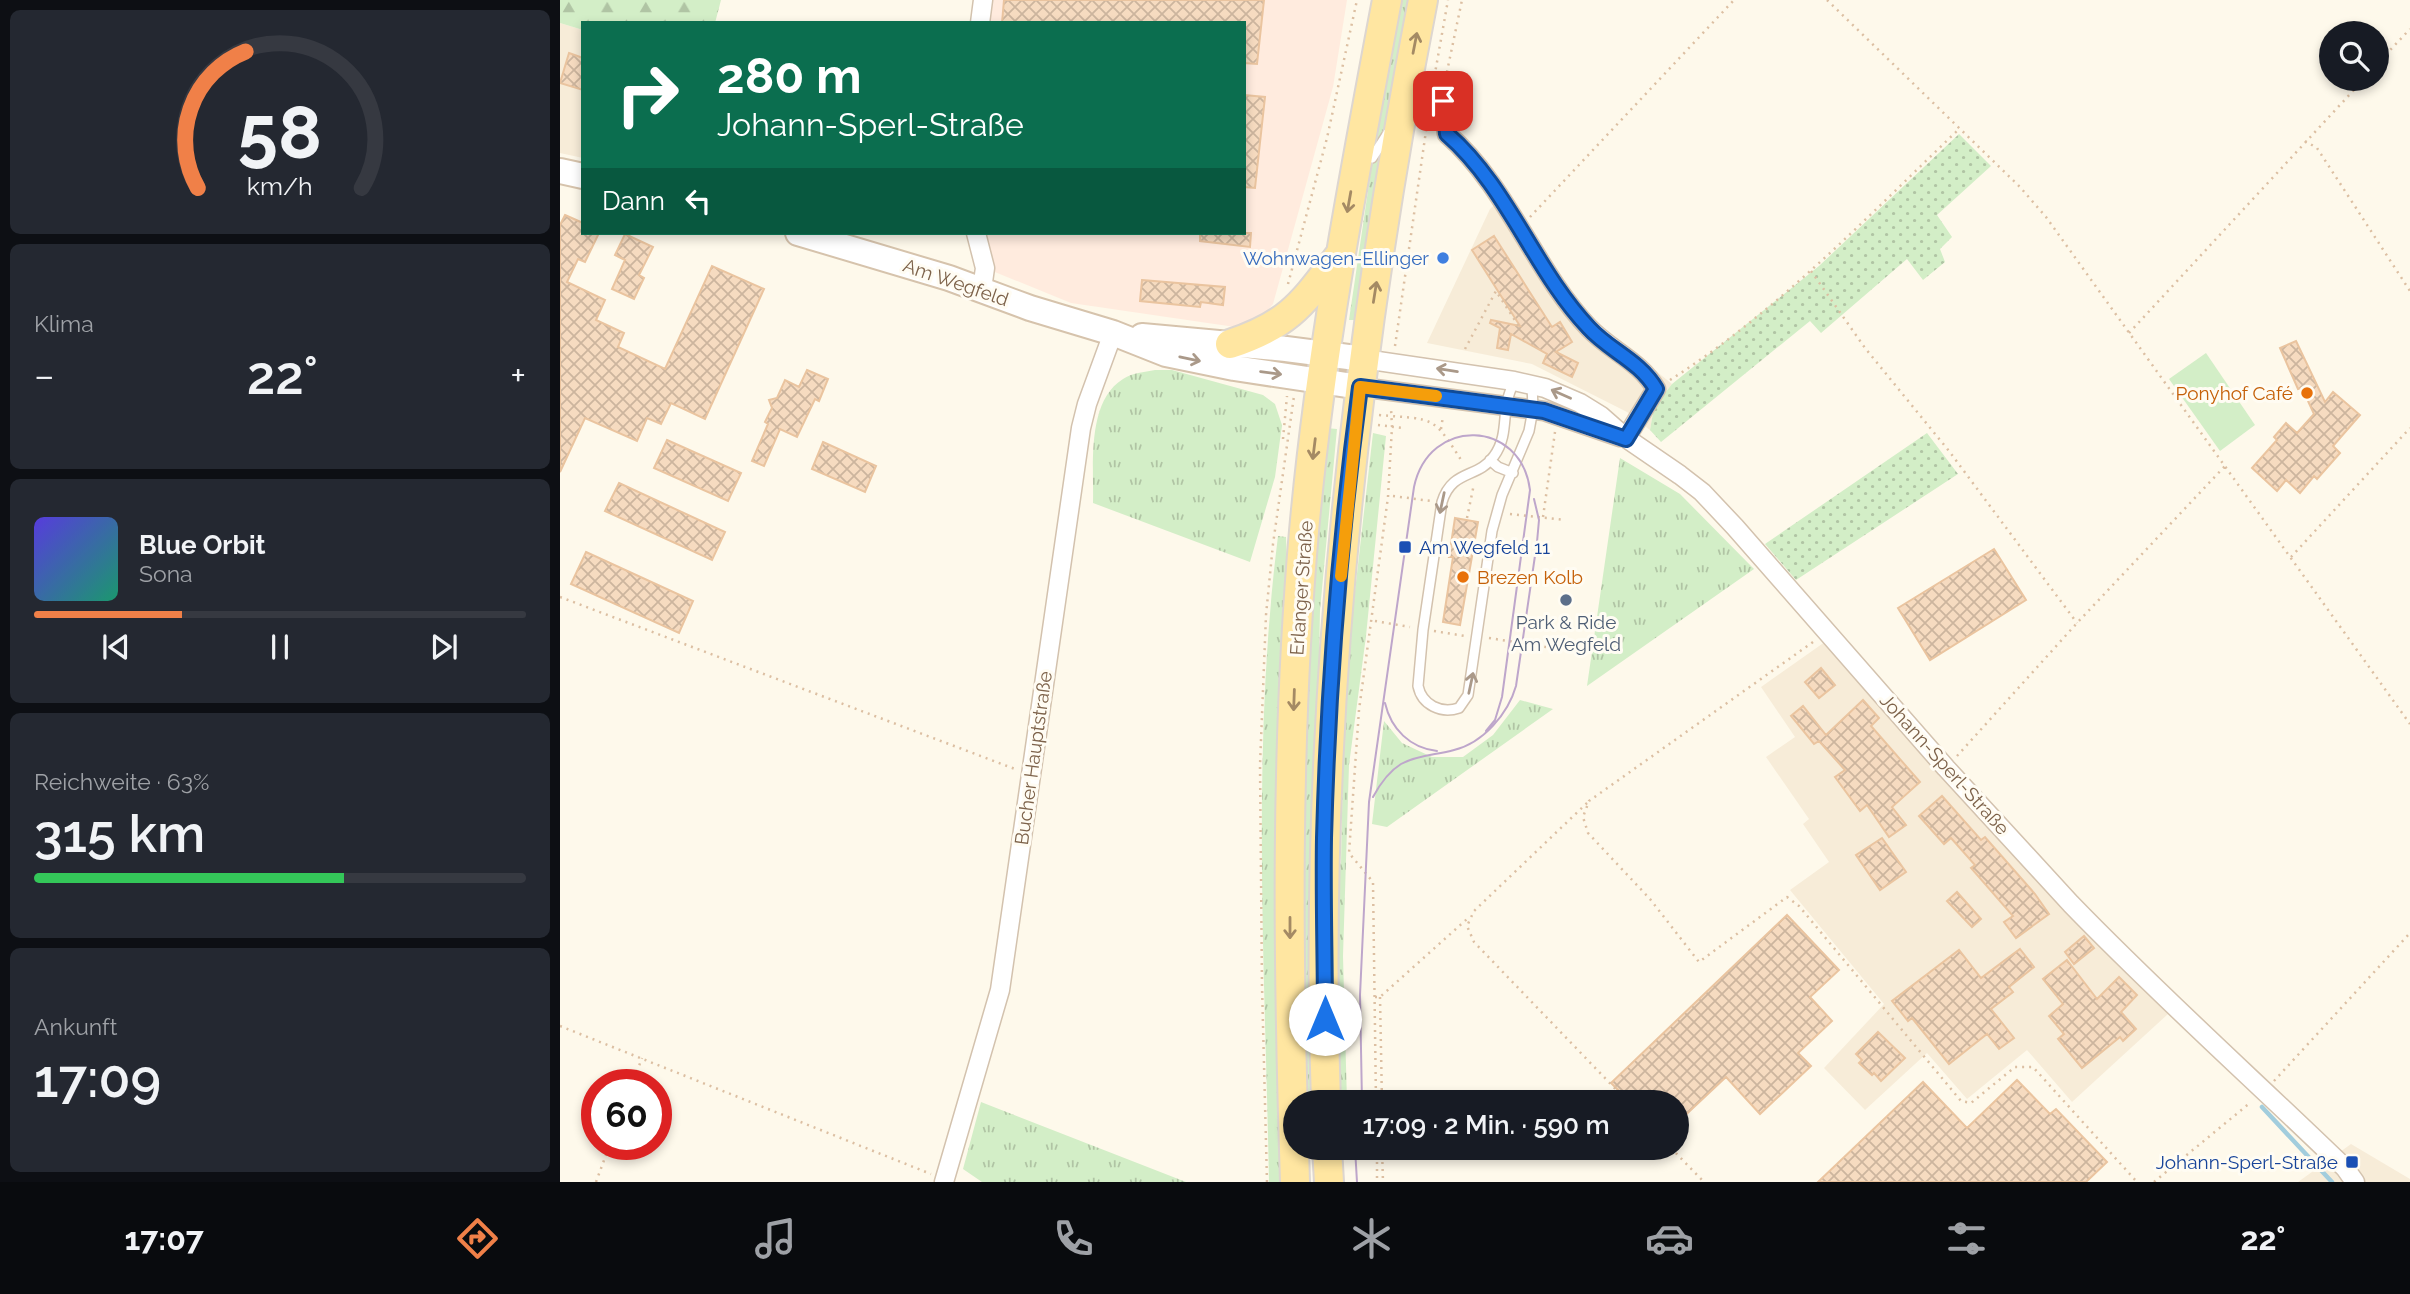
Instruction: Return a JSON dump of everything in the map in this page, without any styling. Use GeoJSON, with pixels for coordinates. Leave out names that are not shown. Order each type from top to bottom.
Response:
{"type":"FeatureCollection","features":[{"type":"Feature","properties":{"kind":"main road","name":"Erlanger Straße"},"geometry":{"type":"LineString","coordinates":[[1295,1182],[1290,844],[1297,628],[1305,528],[1340,254],[1387,0]]}},
{"type":"Feature","properties":{"kind":"main road","name":"Erlanger Straße"},"geometry":{"type":"LineString","coordinates":[[1326,1090],[1324,841],[1340,583],[1360,387],[1405,94],[1423,0]]}},
{"type":"Feature","properties":{"kind":"main road"},"geometry":{"type":"LineString","coordinates":[[1230,344],[1282,321],[1303,302],[1340,254]]}},
{"type":"Feature","properties":{"kind":"main road"},"geometry":{"type":"LineString","coordinates":[[1328,1160],[1329,1182]]}},
{"type":"Feature","properties":{"kind":"street"},"geometry":{"type":"LineString","coordinates":[[980,21],[983,0]]}},
{"type":"Feature","properties":{"kind":"street"},"geometry":{"type":"LineString","coordinates":[[1434,104],[1447,134],[1468,153],[1520,229],[1562,298],[1591,331],[1648,375],[1656,389],[1626,439]]}},
{"type":"Feature","properties":{"kind":"street"},"geometry":{"type":"LineString","coordinates":[[560,170],[581,175]]}},
{"type":"Feature","properties":{"kind":"street","name":"Am Wegfeld"},"geometry":{"type":"LineString","coordinates":[[805,235],[926,270],[1030,308],[1114,333],[1166,354],[1234,368],[1324,368],[1364,359]]}},
{"type":"Feature","properties":{"kind":"street"},"geometry":{"type":"LineString","coordinates":[[976,235],[985,268],[982,289]]}},
{"type":"Feature","properties":{"kind":"street","name":"Am Wegfeld"},"geometry":{"type":"LineString","coordinates":[[1114,333],[1230,344],[1324,368]]}},
{"type":"Feature","properties":{"kind":"street","name":"Bucher Hauptstraße"},"geometry":{"type":"LineString","coordinates":[[944,1181],[1000,990],[1081,428],[1087,404],[1114,333]]}},
{"type":"Feature","properties":{"kind":"street","name":"Johann-Sperl-Straße"},"geometry":{"type":"LineString","coordinates":[[1364,359],[1523,382],[1557,392],[1601,416],[1626,439],[1702,492],[1946,768],[2111,946],[2265,1090],[2345,1168],[2355,1182]]}},
{"type":"Feature","properties":{"kind":"street","name":"Johann-Sperl-Straße"},"geometry":{"type":"LineString","coordinates":[[1324,368],[1360,387],[1533,409],[1626,439]]}},
{"type":"Feature","properties":{"kind":"lane"},"geometry":{"type":"LineString","coordinates":[[1372,158],[1390,131]]}},
{"type":"Feature","properties":{"kind":"lane"},"geometry":{"type":"LineString","coordinates":[[1523,382],[1533,409],[1529,431],[1502,495],[1492,531],[1468,695],[1459,708],[1444,710],[1434,707],[1420,694],[1418,676],[1441,502],[1445,491],[1454,481],[1490,460],[1503,436],[1506,405],[1523,382]]}},
{"type":"Feature","properties":{"kind":"lane"},"geometry":{"type":"LineString","coordinates":[[1490,460],[1498,467],[1513,473]]}},
{"type":"Feature","properties":{"kind":"path"},"geometry":{"type":"LineString","coordinates":[[1287,290],[1327,138],[1357,0]]}},
{"type":"Feature","properties":{"kind":"path"},"geometry":{"type":"LineString","coordinates":[[1397,333],[1448,0]]}},
{"type":"Feature","properties":{"kind":"path"},"geometry":{"type":"LineString","coordinates":[[1434,104],[1444,87],[1462,0]]}},
{"type":"Feature","properties":{"kind":"path"},"geometry":{"type":"LineString","coordinates":[[1520,229],[1734,0]]}},
{"type":"Feature","properties":{"kind":"path"},"geometry":{"type":"LineString","coordinates":[[1827,0],[2020,187],[2046,217],[2410,724]]}},
{"type":"Feature","properties":{"kind":"path"},"geometry":{"type":"LineString","coordinates":[[2389,51],[2410,29]]}},
{"type":"Feature","properties":{"kind":"path"},"geometry":{"type":"LineString","coordinates":[[2129,333],[2353,91]]}},
{"type":"Feature","properties":{"kind":"path"},"geometry":{"type":"LineString","coordinates":[[1656,389],[1700,361],[1811,271],[1959,129]]}},
{"type":"Feature","properties":{"kind":"path"},"geometry":{"type":"LineString","coordinates":[[2305,141],[2317,148],[2410,291]]}},
{"type":"Feature","properties":{"kind":"path"},"geometry":{"type":"LineString","coordinates":[[1811,271],[1865,348],[1918,412],[2077,623]]}},
{"type":"Feature","properties":{"kind":"path"},"geometry":{"type":"LineString","coordinates":[[1465,349],[1496,291],[1520,328]]}},
{"type":"Feature","properties":{"kind":"path"},"geometry":{"type":"LineString","coordinates":[[1283,439],[1287,392]]}},
{"type":"Feature","properties":{"kind":"path"},"geometry":{"type":"LineString","coordinates":[[1543,517],[1558,415]]}},
{"type":"Feature","properties":{"kind":"path"},"geometry":{"type":"LineString","coordinates":[[1376,1090],[1373,882],[1349,853],[1359,710],[1388,497],[1392,416],[1426,419],[1441,429],[1443,416]]}},
{"type":"Feature","properties":{"kind":"path"},"geometry":{"type":"LineString","coordinates":[[1267,1182],[1262,1012],[1260,765],[1266,615],[1273,544],[1292,420]]}},
{"type":"Feature","properties":{"kind":"path"},"geometry":{"type":"LineString","coordinates":[[1372,425],[1403,428]]}},
{"type":"Feature","properties":{"kind":"path"},"geometry":{"type":"LineString","coordinates":[[2291,557],[2410,428]]}},
{"type":"Feature","properties":{"kind":"path"},"geometry":{"type":"LineString","coordinates":[[1946,768],[2077,623],[2225,466]]}},
{"type":"Feature","properties":{"kind":"path"},"geometry":{"type":"LineString","coordinates":[[1393,496],[1441,502]]}},
{"type":"Feature","properties":{"kind":"path"},"geometry":{"type":"LineString","coordinates":[[1510,514],[1565,520]]}},
{"type":"Feature","properties":{"kind":"path"},"geometry":{"type":"LineString","coordinates":[[560,597],[1031,775]]}},
{"type":"Feature","properties":{"kind":"path"},"geometry":{"type":"LineString","coordinates":[[1376,621],[1546,647]]}},
{"type":"Feature","properties":{"kind":"path"},"geometry":{"type":"LineString","coordinates":[[1375,997],[1380,996],[1470,916],[1589,801],[1827,632]]}},
{"type":"Feature","properties":{"kind":"path"},"geometry":{"type":"LineString","coordinates":[[1589,801],[1583,817],[1588,833],[1650,899],[1699,962],[1787,897],[1799,906],[1961,1101],[1971,1103],[2015,1067],[2033,1067],[2137,1182]]}},
{"type":"Feature","properties":{"kind":"path"},"geometry":{"type":"LineString","coordinates":[[1470,916],[1467,926],[1474,942],[1616,1090]]}},
{"type":"Feature","properties":{"kind":"path"},"geometry":{"type":"LineString","coordinates":[[2154,1182],[2265,1090],[2410,933]]}},
{"type":"Feature","properties":{"kind":"path"},"geometry":{"type":"LineString","coordinates":[[1380,996],[1382,1090]]}},
{"type":"Feature","properties":{"kind":"path"},"geometry":{"type":"LineString","coordinates":[[560,1027],[944,1181]]}},
{"type":"Feature","properties":{"kind":"path"},"geometry":{"type":"LineString","coordinates":[[638,1069],[642,1058]]}},
{"type":"Feature","properties":{"kind":"path"},"geometry":{"type":"LineString","coordinates":[[596,1182],[604,1160]]}},
{"type":"Feature","properties":{"kind":"path"},"geometry":{"type":"LineString","coordinates":[[1377,1160],[1377,1182]]}},
{"type":"Feature","properties":{"kind":"path"},"geometry":{"type":"LineString","coordinates":[[1382,1160],[1383,1182]]}},
{"type":"Feature","properties":{"kind":"path"},"geometry":{"type":"LineString","coordinates":[[1683,1160],[1704,1182]]}},
{"type":"Feature","properties":{"kind":"shaded area"},"geometry":{"type":"Polygon","coordinates":[[[983,0],[1347,0],[1333,87],[1273,304],[1259,320],[1235,327],[1071,303],[985,268],[977,235],[1246,235],[1246,21],[980,21],[983,0]]]}},
{"type":"Feature","properties":{"kind":"shaded area"},"geometry":{"type":"Polygon","coordinates":[[[560,23],[581,29],[581,158],[560,153],[560,23]]]}},
{"type":"Feature","properties":{"kind":"shaded area"},"geometry":{"type":"Polygon","coordinates":[[[1505,195],[1586,314],[1672,384],[1654,407],[1650,430],[1627,412],[1532,364],[1427,343],[1490,209],[1505,195]]]}},
{"type":"Feature","properties":{"kind":"shaded area"},"geometry":{"type":"Polygon","coordinates":[[[1839,632],[2041,863],[2180,1003],[2072,1102],[2027,1050],[1967,1099],[1927,1053],[1865,1110],[1824,1068],[1884,1004],[1790,890],[1829,862],[1803,824],[1809,819],[1766,757],[1795,737],[1761,687],[1839,632]]]}},
{"type":"Feature","properties":{"kind":"shaded area"},"geometry":{"type":"Polygon","coordinates":[[[2351,1144],[2410,1179],[2410,1182],[2298,1182],[2351,1144]]]}},
{"type":"Feature","properties":{"kind":"green space"},"geometry":{"type":"Polygon","coordinates":[[[560,0],[721,0],[716,21],[581,21],[581,29],[560,23],[560,0]]]}},
{"type":"Feature","properties":{"kind":"green space"},"geometry":{"type":"Polygon","coordinates":[[[1396,0],[1414,0],[1360,320],[1349,320],[1396,0]]]}},
{"type":"Feature","properties":{"kind":"green space"},"geometry":{"type":"Polygon","coordinates":[[[1959,134],[1991,166],[1937,215],[1952,237],[1940,249],[1945,262],[1923,280],[1907,259],[1821,333],[1810,321],[1661,442],[1650,430],[1654,407],[1672,384],[1819,266],[1959,134]]]}},
{"type":"Feature","properties":{"kind":"green space"},"geometry":{"type":"Polygon","coordinates":[[[2206,353],[2255,425],[2220,451],[2169,379],[2206,353]]]}},
{"type":"Feature","properties":{"kind":"green space"},"geometry":{"type":"Polygon","coordinates":[[[1155,370],[1172,370],[1263,395],[1275,404],[1282,425],[1275,477],[1250,562],[1093,503],[1094,436],[1103,403],[1111,389],[1123,379],[1155,370]]]}},
{"type":"Feature","properties":{"kind":"green space"},"geometry":{"type":"Polygon","coordinates":[[[1326,428],[1337,429],[1320,610],[1317,1090],[1300,1090],[1303,687],[1326,428]]]}},
{"type":"Feature","properties":{"kind":"green space"},"geometry":{"type":"Polygon","coordinates":[[[1373,433],[1386,436],[1366,636],[1349,765],[1343,956],[1347,1090],[1335,1090],[1333,869],[1341,863],[1343,765],[1336,758],[1373,433]]]}},
{"type":"Feature","properties":{"kind":"green space"},"geometry":{"type":"Polygon","coordinates":[[[1927,433],[1958,474],[1796,580],[1765,544],[1927,433]]]}},
{"type":"Feature","properties":{"kind":"green space"},"geometry":{"type":"Polygon","coordinates":[[[1620,458],[1680,494],[1754,569],[1587,686],[1620,458]]]}},
{"type":"Feature","properties":{"kind":"green space"},"geometry":{"type":"Polygon","coordinates":[[[1278,536],[1286,537],[1286,1090],[1283,1090],[1283,1160],[1286,1160],[1286,1182],[1269,1182],[1262,778],[1270,616],[1278,536]]]}},
{"type":"Feature","properties":{"kind":"green space"},"geometry":{"type":"Polygon","coordinates":[[[1520,700],[1553,709],[1387,827],[1372,824],[1384,721],[1402,743],[1432,757],[1463,757],[1493,735],[1520,700]]]}},
{"type":"Feature","properties":{"kind":"green space"},"geometry":{"type":"Polygon","coordinates":[[[981,1102],[1186,1182],[982,1182],[963,1169],[981,1102]]]}},
{"type":"Feature","properties":{"kind":"building"},"geometry":{"type":"Polygon","coordinates":[[[1004,0],[1264,0],[1257,64],[1246,63],[1246,21],[1002,21],[1004,0]]]}},
{"type":"Feature","properties":{"kind":"building"},"geometry":{"type":"Polygon","coordinates":[[[569,53],[581,57],[581,89],[560,83],[569,53]]]}},
{"type":"Feature","properties":{"kind":"building"},"geometry":{"type":"Polygon","coordinates":[[[1246,95],[1265,97],[1255,188],[1246,187],[1246,95]]]}},
{"type":"Feature","properties":{"kind":"building"},"geometry":{"type":"Polygon","coordinates":[[[565,215],[581,222],[581,235],[598,235],[585,262],[578,259],[567,282],[605,300],[596,320],[624,333],[618,347],[665,369],[712,266],[764,289],[705,419],[671,403],[661,424],[647,418],[637,441],[585,418],[560,472],[560,225],[565,215]]]}},
{"type":"Feature","properties":{"kind":"building"},"geometry":{"type":"Polygon","coordinates":[[[1251,233],[1250,247],[1200,241],[1200,235],[1251,233]]]}},
{"type":"Feature","properties":{"kind":"building"},"geometry":{"type":"Polygon","coordinates":[[[625,235],[653,247],[639,275],[644,278],[634,299],[612,289],[625,260],[615,255],[625,235]]]}},
{"type":"Feature","properties":{"kind":"building"},"geometry":{"type":"Polygon","coordinates":[[[1494,236],[1552,327],[1560,322],[1572,342],[1556,352],[1578,363],[1572,377],[1543,363],[1547,354],[1511,334],[1508,350],[1497,348],[1500,328],[1490,323],[1491,320],[1520,326],[1472,250],[1494,236]]]}},
{"type":"Feature","properties":{"kind":"building"},"geometry":{"type":"Polygon","coordinates":[[[1142,280],[1225,287],[1223,305],[1201,302],[1200,307],[1140,301],[1142,280]]]}},
{"type":"Feature","properties":{"kind":"building"},"geometry":{"type":"Polygon","coordinates":[[[2296,341],[2325,402],[2333,392],[2360,415],[2333,446],[2340,453],[2317,479],[2314,476],[2300,493],[2286,480],[2277,491],[2252,468],[2277,440],[2274,437],[2286,423],[2297,433],[2314,414],[2302,388],[2298,389],[2280,348],[2296,341]]]}},
{"type":"Feature","properties":{"kind":"building"},"geometry":{"type":"Polygon","coordinates":[[[807,370],[828,379],[819,401],[815,399],[797,437],[780,429],[764,466],[752,461],[768,424],[765,422],[772,408],[769,400],[777,398],[785,380],[799,387],[807,370]]]}},
{"type":"Feature","properties":{"kind":"building"},"geometry":{"type":"Polygon","coordinates":[[[667,440],[741,473],[728,501],[654,468],[667,440]]]}},
{"type":"Feature","properties":{"kind":"building"},"geometry":{"type":"Polygon","coordinates":[[[823,442],[876,466],[865,492],[812,469],[823,442]]]}},
{"type":"Feature","properties":{"kind":"building"},"geometry":{"type":"Polygon","coordinates":[[[619,483],[725,532],[712,560],[605,511],[619,483]]]}},
{"type":"Feature","properties":{"kind":"building"},"geometry":{"type":"Polygon","coordinates":[[[1455,518],[1478,522],[1460,625],[1443,622],[1453,557],[1449,557],[1455,518]]]}},
{"type":"Feature","properties":{"kind":"building"},"geometry":{"type":"Polygon","coordinates":[[[1994,549],[2026,600],[1930,660],[1898,608],[1994,549]]]}},
{"type":"Feature","properties":{"kind":"building"},"geometry":{"type":"Polygon","coordinates":[[[586,552],[693,601],[679,633],[571,584],[586,552]]]}},
{"type":"Feature","properties":{"kind":"building"},"geometry":{"type":"Polygon","coordinates":[[[1821,668],[1835,685],[1819,698],[1805,682],[1821,668]]]}},
{"type":"Feature","properties":{"kind":"building"},"geometry":{"type":"Polygon","coordinates":[[[1863,700],[1879,718],[1871,726],[1920,782],[1892,807],[1906,825],[1889,837],[1867,805],[1860,811],[1835,777],[1845,770],[1819,741],[1814,744],[1791,716],[1803,706],[1826,735],[1863,700]]]}},
{"type":"Feature","properties":{"kind":"building"},"geometry":{"type":"Polygon","coordinates":[[[1942,796],[1981,840],[1985,837],[2049,914],[2016,938],[2004,922],[2013,916],[1971,868],[1975,865],[1951,838],[1944,844],[1919,816],[1942,796]]]}},
{"type":"Feature","properties":{"kind":"building"},"geometry":{"type":"Polygon","coordinates":[[[1882,838],[1906,872],[1880,890],[1856,855],[1882,838]]]}},
{"type":"Feature","properties":{"kind":"building"},"geometry":{"type":"Polygon","coordinates":[[[1957,892],[1981,919],[1972,927],[1947,901],[1957,892]]]}},
{"type":"Feature","properties":{"kind":"building"},"geometry":{"type":"Polygon","coordinates":[[[1787,915],[1839,970],[1810,997],[1832,1021],[1798,1053],[1811,1066],[1760,1114],[1726,1077],[1689,1112],[1689,1090],[1618,1090],[1611,1083],[1787,915]]]}},
{"type":"Feature","properties":{"kind":"building"},"geometry":{"type":"Polygon","coordinates":[[[2084,936],[2094,948],[2074,964],[2065,952],[2084,936]]]}},
{"type":"Feature","properties":{"kind":"building"},"geometry":{"type":"Polygon","coordinates":[[[2020,949],[2034,967],[2009,987],[2013,992],[1991,1009],[2014,1038],[1999,1049],[1987,1034],[1949,1064],[1912,1018],[1908,1021],[1892,1001],[1959,950],[1981,978],[2020,949]]]}},
{"type":"Feature","properties":{"kind":"building"},"geometry":{"type":"Polygon","coordinates":[[[2067,960],[2097,999],[2119,977],[2137,995],[2121,1012],[2136,1029],[2123,1041],[2120,1037],[2082,1068],[2058,1039],[2064,1034],[2049,1016],[2063,1004],[2043,979],[2067,960]]]}},
{"type":"Feature","properties":{"kind":"building"},"geometry":{"type":"Polygon","coordinates":[[[1878,1032],[1905,1058],[1881,1081],[1859,1063],[1862,1060],[1856,1054],[1878,1032]]]}},
{"type":"Feature","properties":{"kind":"building"},"geometry":{"type":"Polygon","coordinates":[[[2017,1080],[2050,1114],[2056,1109],[2107,1162],[2086,1182],[1818,1182],[1923,1082],[1967,1128],[2017,1080]]]}},
{"type":"Feature","properties":{"kind":"waterway"},"geometry":{"type":"LineString","coordinates":[[2262,1107],[2332,1182]]}},
{"type":"Feature","properties":{"kind":"tram line"},"geometry":{"type":"LineString","coordinates":[[1362,1090],[1360,995],[1369,802],[1414,487],[1423,464],[1437,448],[1455,438],[1474,435],[1493,439],[1510,450],[1523,467],[1530,490],[1502,697],[1495,720],[1486,731]]}},
{"type":"Feature","properties":{"kind":"tram line"},"geometry":{"type":"LineString","coordinates":[[1373,797],[1385,779],[1401,764],[1454,750],[1475,741],[1493,726],[1507,707],[1516,686],[1537,542],[1539,520],[1534,499]]}},
{"type":"Feature","properties":{"kind":"tram line"},"geometry":{"type":"LineString","coordinates":[[1385,703],[1392,721],[1403,736],[1418,746],[1437,751]]}},
{"type":"Feature","properties":{"kind":"tram line"},"geometry":{"type":"LineString","coordinates":[[1356,1160],[1357,1182]]}},
{"type":"Feature","properties":{"kind":"slow traffic"},"geometry":{"type":"LineString","coordinates":[[1341,576],[1360,387],[1436,396]]}},
{"type":"Feature","properties":{"kind":"place","name":"Wohnwagen-Ellinger"},"geometry":{"type":"Point","coordinates":[1443,258]}},
{"type":"Feature","properties":{"kind":"place","name":"Ponyhof Café"},"geometry":{"type":"Point","coordinates":[2307,393]}},
{"type":"Feature","properties":{"kind":"place","name":"Am Wegfeld 11"},"geometry":{"type":"Point","coordinates":[1405,547]}},
{"type":"Feature","properties":{"kind":"place","name":"Brezen Kolb"},"geometry":{"type":"Point","coordinates":[1463,577]}},
{"type":"Feature","properties":{"kind":"place","name":"Park & Ride Am Wegfeld"},"geometry":{"type":"Point","coordinates":[1566,600]}},
{"type":"Feature","properties":{"kind":"place","name":"Johann-Sperl-Straße"},"geometry":{"type":"Point","coordinates":[2352,1162]}},
{"type":"Feature","properties":{"kind":"route"},"geometry":{"type":"LineString","coordinates":[[1325,1019],[1324,841],[1331,688],[1360,387],[1544,411],[1626,439],[1656,389],[1648,375],[1591,331],[1562,298],[1520,229],[1468,153],[1447,134],[1443,101]]}}]}
